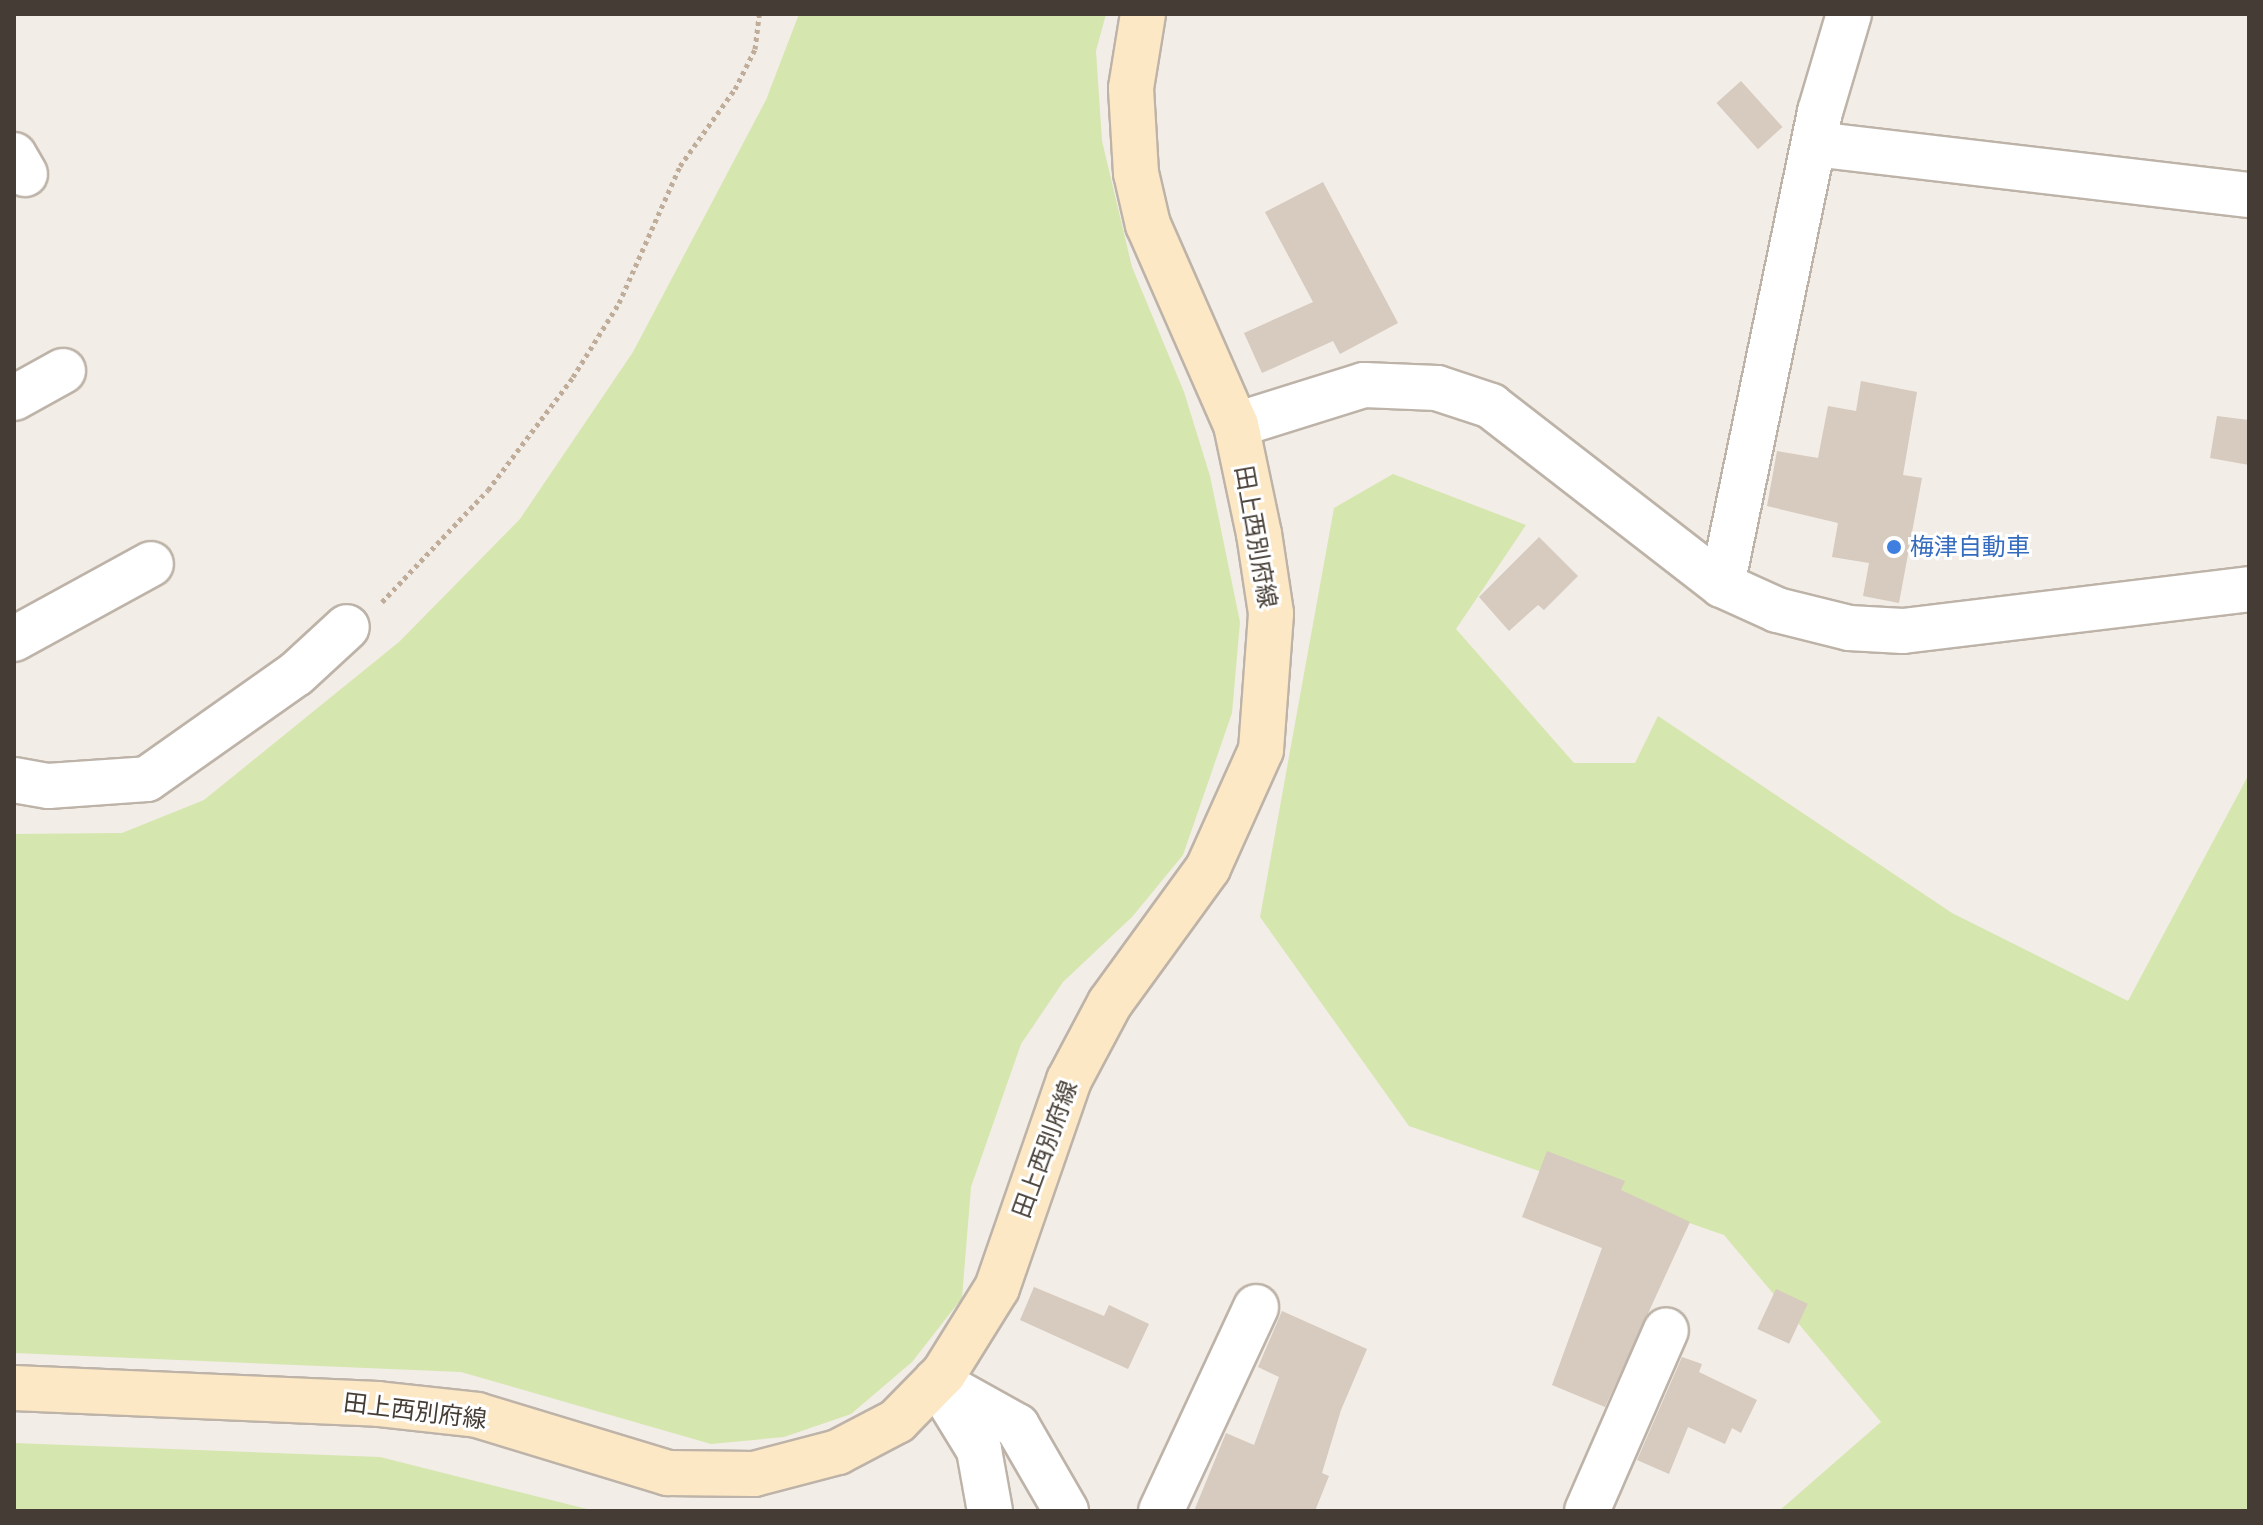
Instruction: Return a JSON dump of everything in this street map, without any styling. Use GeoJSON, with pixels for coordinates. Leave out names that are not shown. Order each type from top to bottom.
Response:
{"type":"FeatureCollection","features":[{"type":"Feature","properties":{"kind":"street","name":"田上西別府線"},"geometry":{"type":"LineString","coordinates":[[14,1388],[378,1404],[477,1415],[668,1473],[754,1474],[838,1452],[897,1421],[936,1381],[997,1288],[1039,1151],[1069,1080],[1110,1003],[1208,868],[1261,750],[1271,613],[1236,425],[1175,292],[1136,173],[1131,88],[1143,14]]}},
{"type":"Feature","properties":{"kind":"street"},"geometry":{"type":"LineString","coordinates":[[1722,585],[1814,144],[1849,14]]}},
{"type":"Feature","properties":{"kind":"street"},"geometry":{"type":"LineString","coordinates":[[1814,144],[2249,195]]}},
{"type":"Feature","properties":{"kind":"street"},"geometry":{"type":"LineString","coordinates":[[14,398],[63,371]]}},
{"type":"Feature","properties":{"kind":"street"},"geometry":{"type":"LineString","coordinates":[[1236,425],[1364,385],[1437,388],[1491,406],[1516,423],[1722,585],[1777,610],[1849,628],[1903,631],[2249,589]]}},
{"type":"Feature","properties":{"kind":"street"},"geometry":{"type":"LineString","coordinates":[[14,639],[151,564]]}},
{"type":"Feature","properties":{"kind":"street"},"geometry":{"type":"LineString","coordinates":[[14,780],[48,786],[147,779],[296,674],[347,627]]}},
{"type":"Feature","properties":{"kind":"street"},"geometry":{"type":"LineString","coordinates":[[1161,1511],[1256,1307]]}},
{"type":"Feature","properties":{"kind":"street"},"geometry":{"type":"LineString","coordinates":[[1587,1511],[1666,1330]]}},
{"type":"Feature","properties":{"kind":"street"},"geometry":{"type":"LineString","coordinates":[[936,1381],[979,1450],[990,1511]]}},
{"type":"Feature","properties":{"kind":"street"},"geometry":{"type":"LineString","coordinates":[[936,1381],[1017,1426],[1066,1511]]}},
{"type":"Feature","properties":{"kind":"path"},"geometry":{"type":"LineString","coordinates":[[347,627],[377,607],[488,490],[573,377],[619,303],[680,166],[735,89],[755,49],[759,14]]}},
{"type":"Feature","properties":{"kind":"green space"},"geometry":{"type":"Polygon","coordinates":[[[799,14],[1106,14],[1096,51],[1102,141],[1132,267],[1184,392],[1210,476],[1240,622],[1232,713],[1183,855],[1132,917],[1063,982],[1021,1044],[971,1187],[962,1298],[912,1362],[851,1414],[784,1437],[711,1444],[461,1372],[14,1353],[14,834],[122,833],[204,800],[399,642],[520,519],[633,352],[766,100],[799,14]]]}},
{"type":"Feature","properties":{"kind":"green space"},"geometry":{"type":"Polygon","coordinates":[[[1393,474],[1526,525],[1456,629],[1574,763],[1635,763],[1658,716],[1952,913],[2128,1001],[2249,774],[2249,1511],[1779,1511],[1881,1422],[1724,1235],[1409,1126],[1260,917],[1334,508],[1393,474]]]}},
{"type":"Feature","properties":{"kind":"green space"},"geometry":{"type":"Polygon","coordinates":[[[14,1443],[380,1457],[595,1511],[14,1511],[14,1443]]]}},
{"type":"Feature","properties":{"kind":"building"},"geometry":{"type":"Polygon","coordinates":[[[1741,81],[1782,127],[1758,149],[1716,103],[1741,81]]]}},
{"type":"Feature","properties":{"kind":"building"},"geometry":{"type":"Polygon","coordinates":[[[1323,182],[1398,323],[1340,354],[1333,341],[1262,373],[1244,333],[1313,302],[1265,212],[1323,182]]]}},
{"type":"Feature","properties":{"kind":"building"},"geometry":{"type":"Polygon","coordinates":[[[1861,381],[1917,392],[1903,475],[1922,478],[1899,603],[1863,596],[1869,563],[1832,557],[1838,523],[1767,506],[1777,451],[1818,458],[1828,406],[1856,411],[1861,381]]]}},
{"type":"Feature","properties":{"kind":"building"},"geometry":{"type":"Polygon","coordinates":[[[2217,416],[2249,420],[2249,465],[2210,458],[2217,416]]]}},
{"type":"Feature","properties":{"kind":"building"},"geometry":{"type":"Polygon","coordinates":[[[1539,537],[1578,576],[1544,610],[1538,605],[1509,631],[1479,597],[1539,537]]]}},
{"type":"Feature","properties":{"kind":"building"},"geometry":{"type":"Polygon","coordinates":[[[1547,1151],[1625,1181],[1621,1190],[1690,1222],[1605,1407],[1552,1385],[1602,1248],[1522,1217],[1547,1151]]]}},
{"type":"Feature","properties":{"kind":"building"},"geometry":{"type":"Polygon","coordinates":[[[1034,1287],[1104,1316],[1109,1305],[1149,1324],[1128,1369],[1020,1320],[1034,1287]]]}},
{"type":"Feature","properties":{"kind":"building"},"geometry":{"type":"Polygon","coordinates":[[[1776,1289],[1808,1304],[1789,1344],[1757,1329],[1776,1289]]]}},
{"type":"Feature","properties":{"kind":"building"},"geometry":{"type":"Polygon","coordinates":[[[1282,1311],[1367,1349],[1341,1410],[1322,1473],[1329,1476],[1315,1511],[1194,1511],[1226,1433],[1254,1445],[1279,1377],[1258,1367],[1282,1311]]]}},
{"type":"Feature","properties":{"kind":"building"},"geometry":{"type":"Polygon","coordinates":[[[1682,1357],[1702,1364],[1699,1372],[1757,1400],[1741,1433],[1732,1428],[1725,1444],[1688,1427],[1669,1474],[1637,1460],[1682,1357]]]}},
{"type":"Feature","properties":{"kind":"place","name":"梅津自動車"},"geometry":{"type":"Point","coordinates":[1894,547]}}]}
